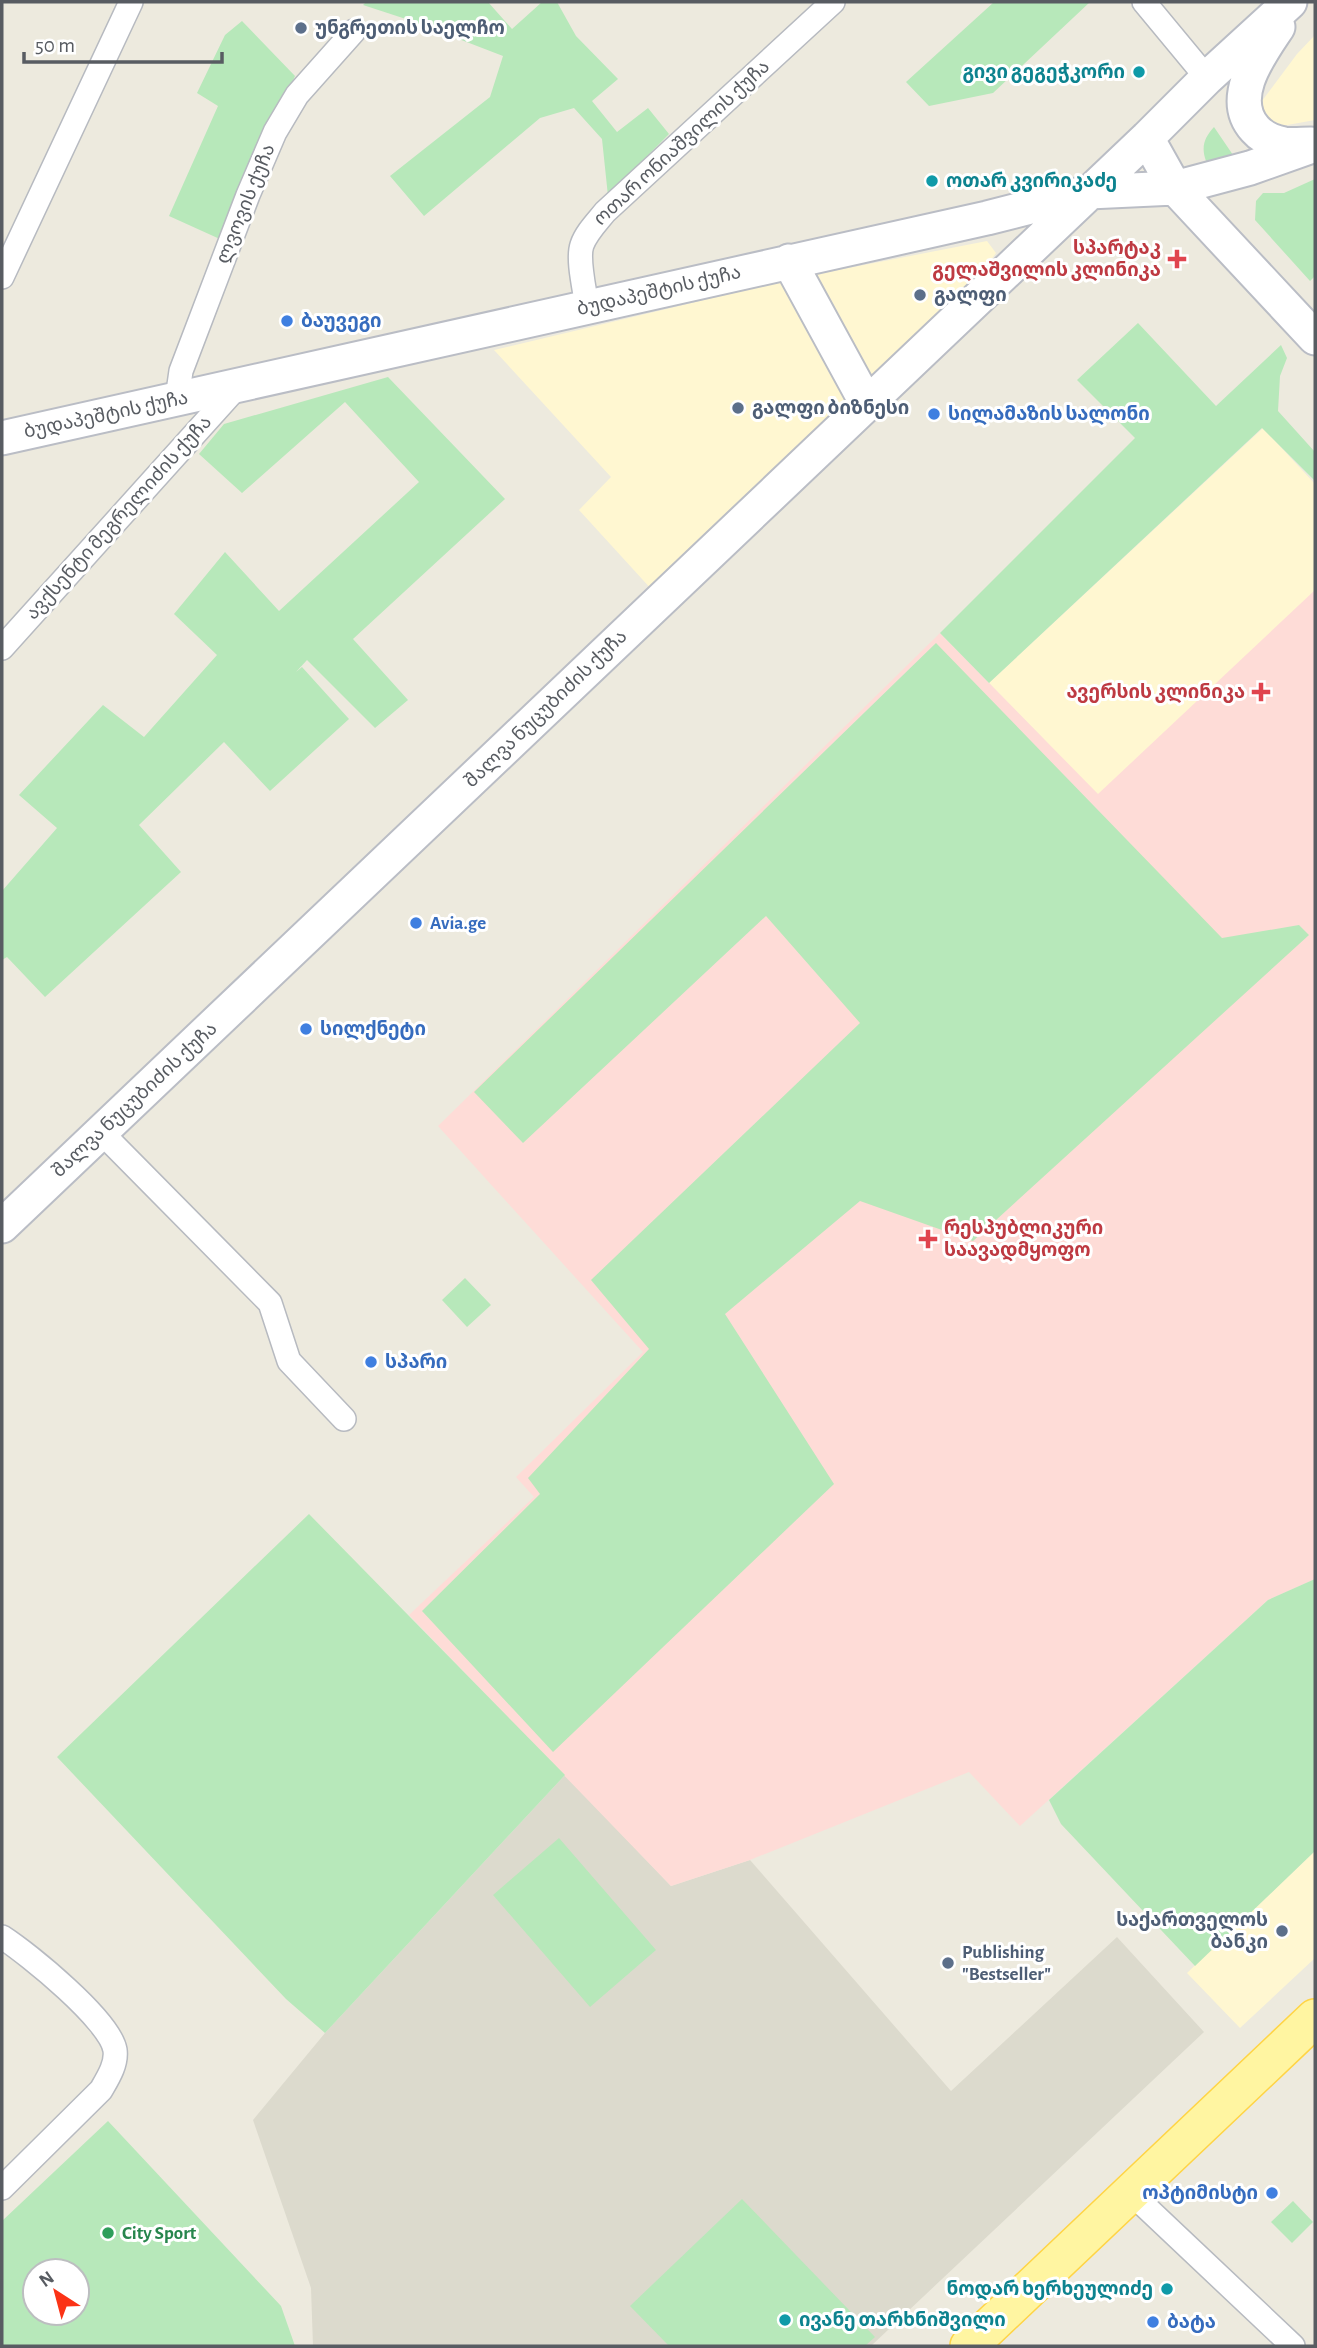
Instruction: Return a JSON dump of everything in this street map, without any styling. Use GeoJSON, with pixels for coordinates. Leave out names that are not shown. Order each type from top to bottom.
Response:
{"type":"FeatureCollection","features":[{"type":"Feature","properties":{"kind":"main road","name":"შალვა ნუცუბიძის ქუჩა"},"geometry":{"type":"LineString","coordinates":[[2,1226],[1207,78],[1293,2]]}},
{"type":"Feature","properties":{"kind":"main road"},"geometry":{"type":"LineString","coordinates":[[1293,2],[1258,58],[1244,95],[1245,110],[1248,121],[1254,128],[1271,140],[1284,144],[1315,144]]}},
{"type":"Feature","properties":{"kind":"main road"},"geometry":{"type":"LineString","coordinates":[[1147,138],[1175,188],[1315,338]]}},
{"type":"Feature","properties":{"kind":"main road","name":"ბუდაპეშტის ქუჩა"},"geometry":{"type":"LineString","coordinates":[[2,438],[987,218],[1089,192],[1175,188],[1250,168],[1315,144]]}},
{"type":"Feature","properties":{"kind":"main road"},"geometry":{"type":"LineString","coordinates":[[789,261],[867,404]]}},
{"type":"Feature","properties":{"kind":"main road"},"geometry":{"type":"LineString","coordinates":[[969,2346],[1315,2018]]}},
{"type":"Feature","properties":{"kind":"street"},"geometry":{"type":"LineString","coordinates":[[2,277],[131,2]]}},
{"type":"Feature","properties":{"kind":"street","name":"ოთარ ონიაშვილის ქუჩა"},"geometry":{"type":"LineString","coordinates":[[587,307],[581,246],[592,228],[605,212],[833,2]]}},
{"type":"Feature","properties":{"kind":"street"},"geometry":{"type":"LineString","coordinates":[[1144,2],[1207,78]]}},
{"type":"Feature","properties":{"kind":"street","name":"ლვოვის ქუჩა"},"geometry":{"type":"LineString","coordinates":[[177,399],[181,371],[275,132],[297,95],[354,30]]}},
{"type":"Feature","properties":{"kind":"street","name":"ავქსენტი მეგრელიძის ქუჩა"},"geometry":{"type":"LineString","coordinates":[[2,648],[237,387]]}},
{"type":"Feature","properties":{"kind":"street"},"geometry":{"type":"LineString","coordinates":[[101,1132],[270,1303],[289,1361],[344,1419]]}},
{"type":"Feature","properties":{"kind":"street"},"geometry":{"type":"LineString","coordinates":[[2,1937],[27,1954],[71,1993],[110,2036],[116,2051],[112,2069],[101,2090],[2,2188]]}},
{"type":"Feature","properties":{"kind":"street"},"geometry":{"type":"LineString","coordinates":[[1131,2193],[1293,2346]]}},
{"type":"Feature","properties":{"kind":"shaded area"},"geometry":{"type":"Polygon","coordinates":[[[1315,35],[1315,120],[1271,128],[1259,105],[1297,54],[1315,35]]]}},
{"type":"Feature","properties":{"kind":"shaded area"},"geometry":{"type":"Polygon","coordinates":[[[987,241],[996,253],[988,264],[861,392],[653,591],[579,510],[611,477],[494,350],[797,278],[987,241]]]}},
{"type":"Feature","properties":{"kind":"shaded area"},"geometry":{"type":"Polygon","coordinates":[[[1263,428],[1315,484],[1315,593],[1098,795],[989,683],[1263,428]]]}},
{"type":"Feature","properties":{"kind":"shaded area","name":"რესპუბლიკური საავადმყოფო"},"geometry":{"type":"Polygon","coordinates":[[[1315,590],[1315,1579],[1268,1600],[1020,1826],[969,1772],[750,1860],[671,1886],[409,1615],[534,1497],[516,1477],[643,1352],[438,1126],[940,633],[1098,794],[1315,590]]]}},
{"type":"Feature","properties":{"kind":"shaded area"},"geometry":{"type":"Polygon","coordinates":[[[565,1775],[671,1886],[750,1860],[951,2091],[1117,1937],[1204,2032],[871,2346],[313,2346],[311,2288],[253,2120],[325,2033],[565,1775]]]}},
{"type":"Feature","properties":{"kind":"shaded area"},"geometry":{"type":"Polygon","coordinates":[[[1315,1851],[1315,1958],[1240,2028],[1187,1973],[1315,1851]]]}},
{"type":"Feature","properties":{"kind":"green space"},"geometry":{"type":"Polygon","coordinates":[[[366,2],[488,2],[512,29],[542,2],[557,2],[576,36],[618,79],[592,101],[617,132],[648,108],[669,134],[608,196],[602,139],[574,108],[540,118],[424,216],[390,176],[490,97],[503,56],[363,5],[366,2]]]}},
{"type":"Feature","properties":{"kind":"green space"},"geometry":{"type":"Polygon","coordinates":[[[994,2],[1090,2],[993,93],[929,106],[906,82],[994,2]]]}},
{"type":"Feature","properties":{"kind":"green space"},"geometry":{"type":"Polygon","coordinates":[[[242,21],[295,76],[222,240],[169,216],[218,106],[197,93],[225,35],[242,21]]]}},
{"type":"Feature","properties":{"kind":"green space"},"geometry":{"type":"Polygon","coordinates":[[[1214,127],[1233,155],[1206,161],[1204,143],[1214,127]]]}},
{"type":"Feature","properties":{"kind":"green space"},"geometry":{"type":"Polygon","coordinates":[[[1315,179],[1315,276],[1310,281],[1255,220],[1256,201],[1263,193],[1284,193],[1315,179]]]}},
{"type":"Feature","properties":{"kind":"green space"},"geometry":{"type":"Polygon","coordinates":[[[1138,323],[1216,406],[1281,345],[1287,358],[1280,376],[1278,411],[1315,452],[1315,481],[1262,428],[989,683],[940,633],[1135,438],[1077,380],[1138,323]]]}},
{"type":"Feature","properties":{"kind":"green space"},"geometry":{"type":"Polygon","coordinates":[[[388,377],[505,499],[353,639],[408,700],[375,728],[307,660],[296,672],[302,667],[349,719],[270,791],[224,742],[139,825],[181,872],[45,997],[7,957],[2,960],[2,891],[57,828],[19,795],[103,705],[144,737],[217,655],[174,614],[225,552],[279,611],[419,482],[345,402],[242,493],[199,454],[224,424],[388,377]]]}},
{"type":"Feature","properties":{"kind":"green space"},"geometry":{"type":"Polygon","coordinates":[[[936,643],[1222,938],[1299,925],[1309,935],[973,1241],[860,1201],[725,1314],[834,1484],[553,1752],[422,1611],[540,1494],[528,1478],[649,1349],[591,1280],[860,1023],[766,916],[523,1143],[474,1092],[936,643]]]}},
{"type":"Feature","properties":{"kind":"green space"},"geometry":{"type":"Polygon","coordinates":[[[465,1278],[491,1305],[467,1327],[442,1300],[465,1278]]]}},
{"type":"Feature","properties":{"kind":"green space"},"geometry":{"type":"Polygon","coordinates":[[[309,1514],[565,1775],[325,2033],[286,1999],[57,1757],[309,1514]]]}},
{"type":"Feature","properties":{"kind":"green space"},"geometry":{"type":"Polygon","coordinates":[[[1315,1579],[1315,1851],[1195,1966],[1061,1824],[1049,1800],[1268,1600],[1315,1579]]]}},
{"type":"Feature","properties":{"kind":"green space"},"geometry":{"type":"Polygon","coordinates":[[[559,1838],[656,1950],[590,2007],[493,1895],[559,1838]]]}},
{"type":"Feature","properties":{"kind":"green space","name":"City Sport"},"geometry":{"type":"Polygon","coordinates":[[[108,2121],[281,2306],[295,2346],[2,2346],[2,2221],[108,2121]]]}},
{"type":"Feature","properties":{"kind":"green space"},"geometry":{"type":"Polygon","coordinates":[[[742,2199],[875,2337],[865,2346],[669,2346],[630,2306],[742,2199]]]}},
{"type":"Feature","properties":{"kind":"green space"},"geometry":{"type":"Polygon","coordinates":[[[1293,2201],[1313,2222],[1292,2243],[1271,2222],[1293,2201]]]}},
{"type":"Feature","properties":{"kind":"place","name":"უნგრეთის საელჩო"},"geometry":{"type":"Point","coordinates":[301,28]}},
{"type":"Feature","properties":{"kind":"place","name":"გივი გეგეჭკორი"},"geometry":{"type":"Point","coordinates":[1139,72]}},
{"type":"Feature","properties":{"kind":"place","name":"ოთარ კვირიკაძე"},"geometry":{"type":"Point","coordinates":[932,181]}},
{"type":"Feature","properties":{"kind":"place","name":"სპარტაკ გელაშვილის კლინიკა"},"geometry":{"type":"Point","coordinates":[1177,259]}},
{"type":"Feature","properties":{"kind":"place","name":"გალფი"},"geometry":{"type":"Point","coordinates":[920,295]}},
{"type":"Feature","properties":{"kind":"place","name":"ბაუვეგი"},"geometry":{"type":"Point","coordinates":[287,321]}},
{"type":"Feature","properties":{"kind":"place","name":"გალფი ბიზნესი"},"geometry":{"type":"Point","coordinates":[738,408]}},
{"type":"Feature","properties":{"kind":"place","name":"სილამაზის სალონი"},"geometry":{"type":"Point","coordinates":[934,414]}},
{"type":"Feature","properties":{"kind":"place","name":"ავერსის კლინიკა"},"geometry":{"type":"Point","coordinates":[1261,692]}},
{"type":"Feature","properties":{"kind":"place","name":"Avia.ge"},"geometry":{"type":"Point","coordinates":[416,923]}},
{"type":"Feature","properties":{"kind":"place","name":"სილქნეტი"},"geometry":{"type":"Point","coordinates":[306,1029]}},
{"type":"Feature","properties":{"kind":"place","name":"რესპუბლიკური საავადმყოფო"},"geometry":{"type":"Point","coordinates":[928,1239]}},
{"type":"Feature","properties":{"kind":"place","name":"სპარი"},"geometry":{"type":"Point","coordinates":[371,1362]}},
{"type":"Feature","properties":{"kind":"place","name":"საქართველოს ბანკი"},"geometry":{"type":"Point","coordinates":[1282,1931]}},
{"type":"Feature","properties":{"kind":"place","name":"Publishing \"Bestseller\""},"geometry":{"type":"Point","coordinates":[948,1963]}},
{"type":"Feature","properties":{"kind":"place","name":"ოპტიმისტი"},"geometry":{"type":"Point","coordinates":[1272,2193]}},
{"type":"Feature","properties":{"kind":"place","name":"City Sport"},"geometry":{"type":"Point","coordinates":[108,2233]}},
{"type":"Feature","properties":{"kind":"place","name":"ნოდარ ხერხეულიძე"},"geometry":{"type":"Point","coordinates":[1167,2289]}},
{"type":"Feature","properties":{"kind":"place","name":"ივანე თარხნიშვილი"},"geometry":{"type":"Point","coordinates":[785,2320]}},
{"type":"Feature","properties":{"kind":"place","name":"ბატა"},"geometry":{"type":"Point","coordinates":[1153,2322]}}]}
